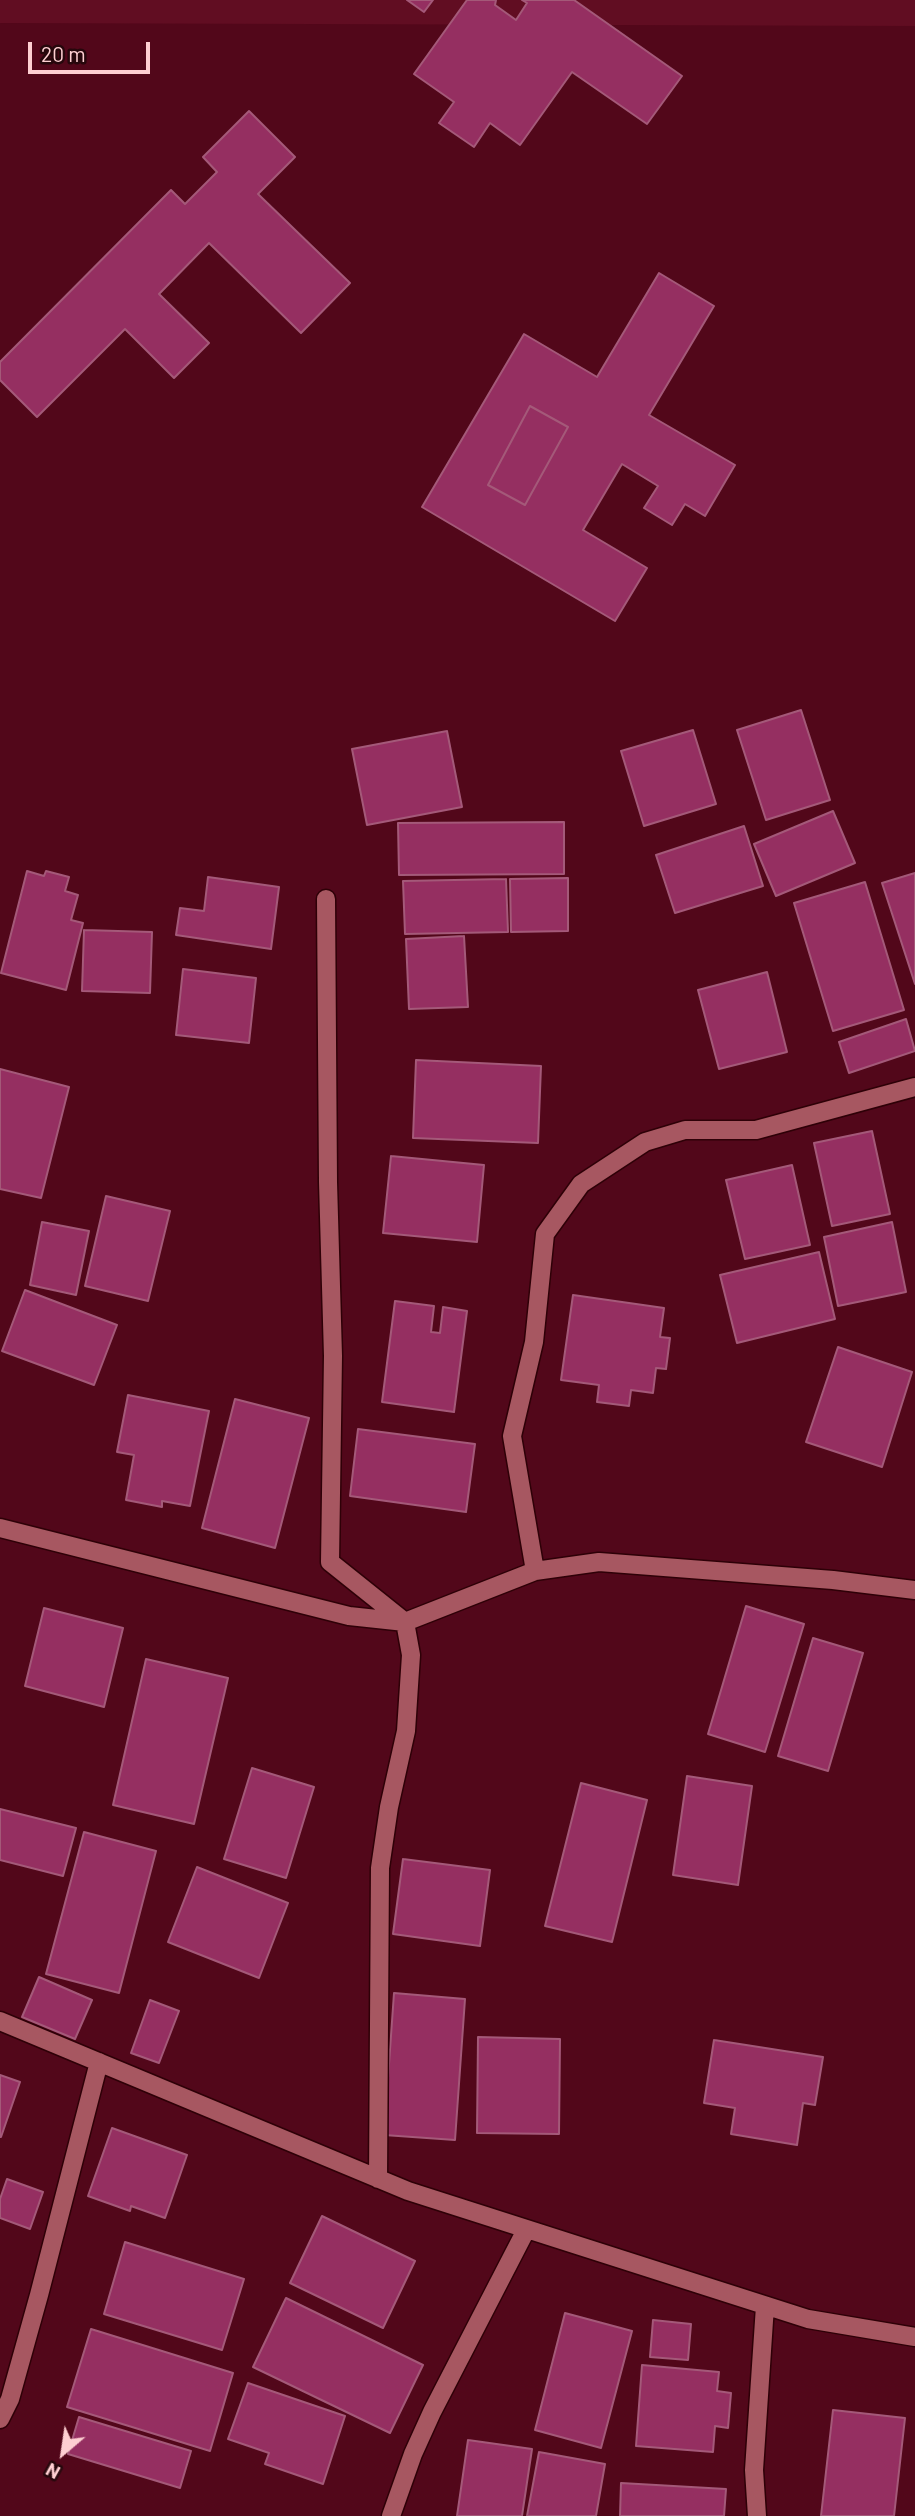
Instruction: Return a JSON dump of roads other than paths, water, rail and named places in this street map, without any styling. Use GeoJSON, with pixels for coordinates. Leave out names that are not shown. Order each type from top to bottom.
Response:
{"type":"FeatureCollection","features":[{"type":"Feature","properties":{"kind":"street"},"geometry":{"type":"LineString","coordinates":[[326,899],[328,1182],[333,1356],[330,1562],[405,1622],[411,1655],[406,1731],[380,1868],[378,2179]]}},
{"type":"Feature","properties":{"kind":"street"},"geometry":{"type":"LineString","coordinates":[[535,1571],[512,1436],[534,1342],[545,1234],[581,1184],[645,1142],[684,1130],[755,1130],[915,1087]]}},
{"type":"Feature","properties":{"kind":"street"},"geometry":{"type":"LineString","coordinates":[[0,1528],[349,1616],[405,1622],[535,1571],[599,1562],[833,1580],[915,1590]]}},
{"type":"Feature","properties":{"kind":"street"},"geometry":{"type":"LineString","coordinates":[[0,2021],[378,2179],[526,2230],[808,2319],[915,2337]]}},
{"type":"Feature","properties":{"kind":"street"},"geometry":{"type":"LineString","coordinates":[[0,2419],[10,2399],[39,2295],[99,2062]]}},
{"type":"Feature","properties":{"kind":"street"},"geometry":{"type":"LineString","coordinates":[[391,2516],[413,2454],[432,2412],[526,2230]]}},
{"type":"Feature","properties":{"kind":"street"},"geometry":{"type":"LineString","coordinates":[[757,2516],[754,2470],[765,2306]]}}]}
